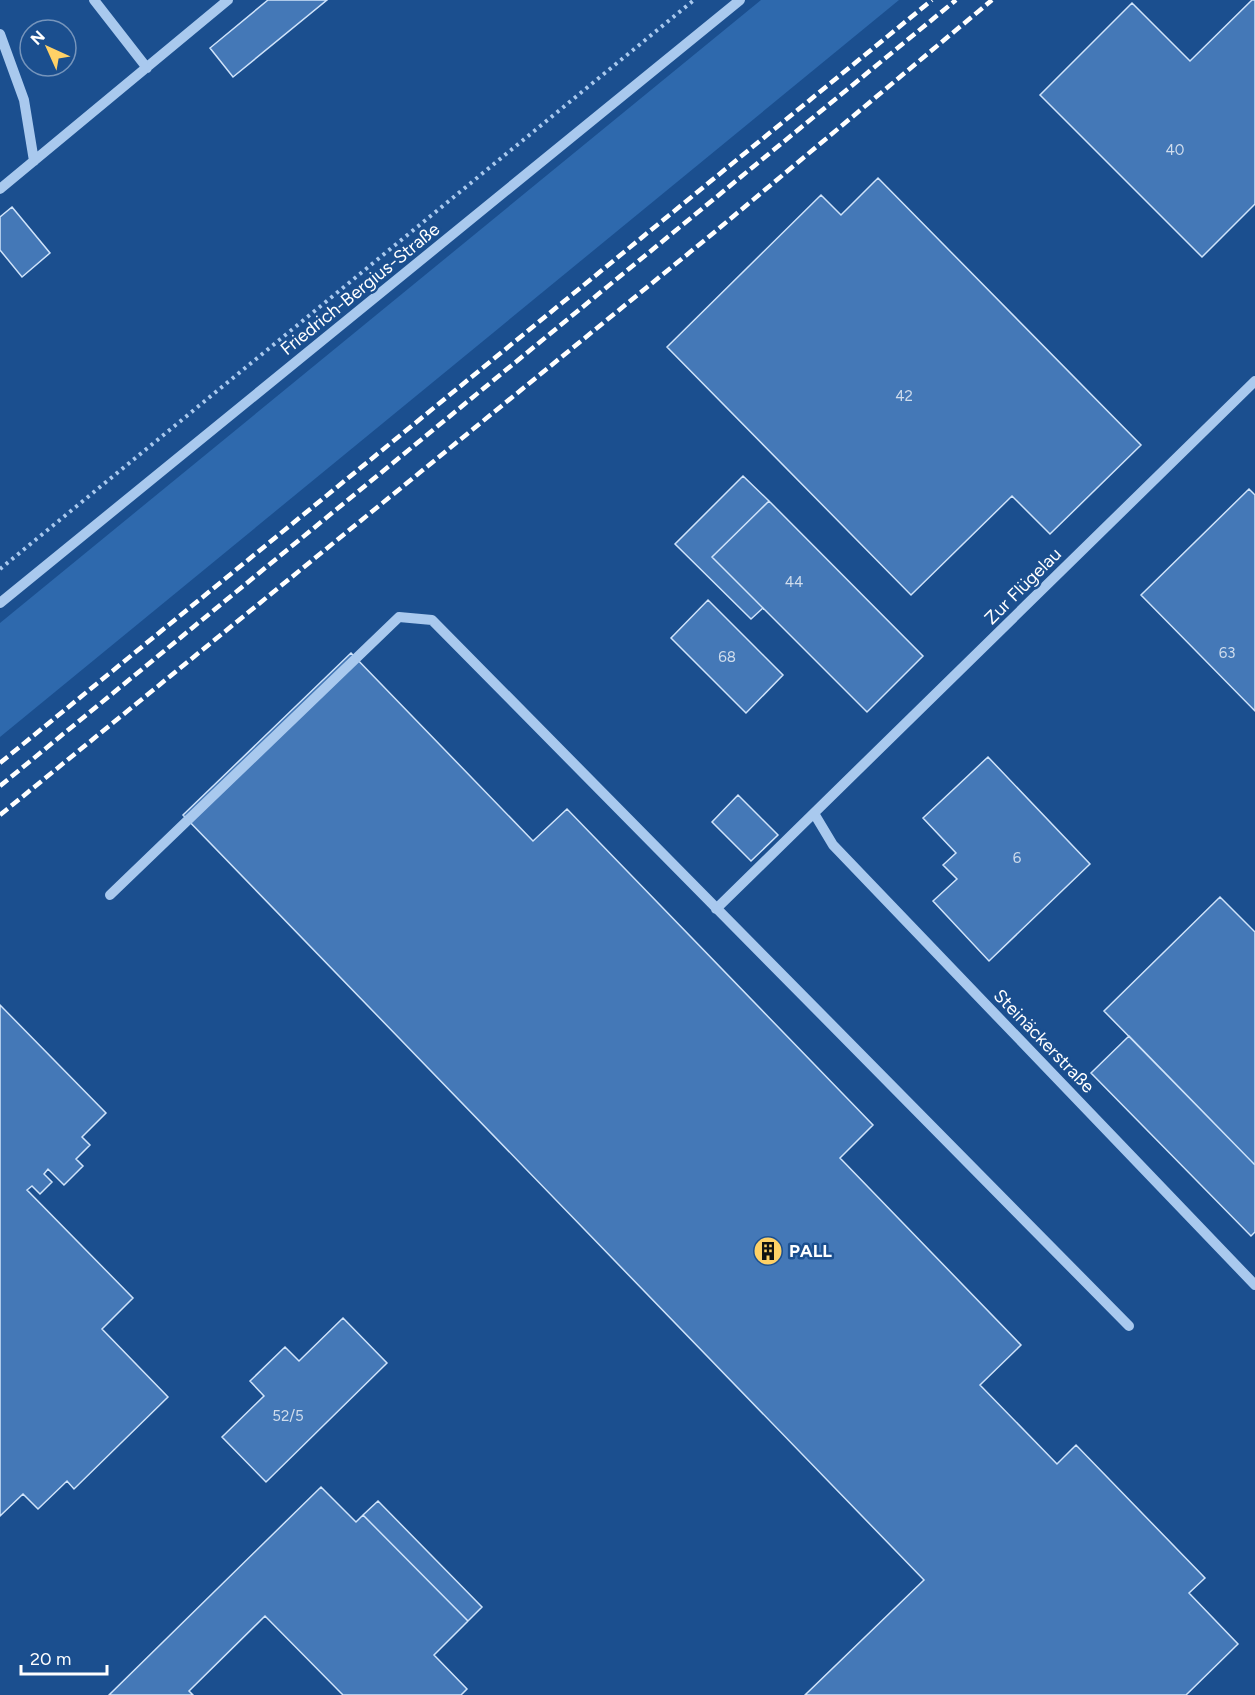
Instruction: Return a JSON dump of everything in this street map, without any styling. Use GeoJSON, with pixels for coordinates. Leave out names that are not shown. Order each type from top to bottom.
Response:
{"type":"FeatureCollection","features":[{"type":"Feature","properties":{"kind":"street"},"geometry":{"type":"LineString","coordinates":[[94,0],[147,68]]}},
{"type":"Feature","properties":{"kind":"street"},"geometry":{"type":"LineString","coordinates":[[0,189],[228,0]]}},
{"type":"Feature","properties":{"kind":"street","name":"Friedrich-Bergius-Straße"},"geometry":{"type":"LineString","coordinates":[[0,603],[741,0]]}},
{"type":"Feature","properties":{"kind":"street"},"geometry":{"type":"LineString","coordinates":[[0,34],[24,100],[34,161]]}},
{"type":"Feature","properties":{"kind":"street","name":"Zur Flügelau"},"geometry":{"type":"LineString","coordinates":[[716,909],[815,815],[1255,381]]}},
{"type":"Feature","properties":{"kind":"street"},"geometry":{"type":"LineString","coordinates":[[110,895],[399,617],[432,620],[1129,1326]]}},
{"type":"Feature","properties":{"kind":"street","name":"Steinäckerstraße"},"geometry":{"type":"LineString","coordinates":[[815,815],[833,845],[1255,1286]]}},
{"type":"Feature","properties":{"kind":"path"},"geometry":{"type":"LineString","coordinates":[[0,568],[694,0]]}},
{"type":"Feature","properties":{"kind":"shaded area"},"geometry":{"type":"Polygon","coordinates":[[[761,0],[899,0],[0,737],[0,623],[761,0]]]}},
{"type":"Feature","properties":{"kind":"building"},"geometry":{"type":"Polygon","coordinates":[[[268,0],[327,0],[233,77],[210,48],[268,0]]]}},
{"type":"Feature","properties":{"kind":"building"},"geometry":{"type":"Polygon","coordinates":[[[1252,0],[1255,0],[1255,204],[1202,257],[1040,95],[1132,3],[1190,61],[1252,0]]]}},
{"type":"Feature","properties":{"kind":"building"},"geometry":{"type":"Polygon","coordinates":[[[878,178],[1141,445],[1050,534],[1012,496],[911,595],[667,347],[821,195],[841,215],[878,178]]]}},
{"type":"Feature","properties":{"kind":"building"},"geometry":{"type":"Polygon","coordinates":[[[12,207],[50,253],[22,277],[0,250],[0,217],[12,207]]]}},
{"type":"Feature","properties":{"kind":"building"},"geometry":{"type":"Polygon","coordinates":[[[743,476],[769,501],[712,557],[763,608],[751,619],[675,544],[743,476]]]}},
{"type":"Feature","properties":{"kind":"building"},"geometry":{"type":"Polygon","coordinates":[[[1249,489],[1255,495],[1255,711],[1141,595],[1249,489]]]}},
{"type":"Feature","properties":{"kind":"building"},"geometry":{"type":"Polygon","coordinates":[[[769,501],[923,656],[867,712],[712,557],[769,501]]]}},
{"type":"Feature","properties":{"kind":"building"},"geometry":{"type":"Polygon","coordinates":[[[708,600],[783,675],[746,713],[671,638],[708,600]]]}},
{"type":"Feature","properties":{"kind":"building","name":"PALL"},"geometry":{"type":"Polygon","coordinates":[[[351,653],[533,841],[567,809],[873,1125],[840,1158],[1021,1345],[980,1385],[1057,1464],[1076,1445],[1205,1578],[1189,1593],[1238,1644],[1186,1695],[805,1695],[924,1580],[183,815],[351,653]]]}},
{"type":"Feature","properties":{"kind":"building"},"geometry":{"type":"Polygon","coordinates":[[[988,757],[1090,864],[989,961],[933,901],[957,879],[943,865],[956,853],[923,818],[988,757]]]}},
{"type":"Feature","properties":{"kind":"building"},"geometry":{"type":"Polygon","coordinates":[[[738,795],[778,835],[751,861],[712,822],[738,795]]]}},
{"type":"Feature","properties":{"kind":"building"},"geometry":{"type":"Polygon","coordinates":[[[1220,897],[1255,932],[1255,1165],[1104,1011],[1220,897]]]}},
{"type":"Feature","properties":{"kind":"building"},"geometry":{"type":"Polygon","coordinates":[[[0,1005],[106,1113],[82,1137],[90,1145],[76,1159],[83,1166],[64,1185],[48,1169],[44,1174],[52,1182],[40,1194],[32,1186],[27,1190],[133,1298],[102,1329],[168,1397],[74,1489],[67,1481],[38,1509],[23,1494],[0,1516],[0,1005]]]}},
{"type":"Feature","properties":{"kind":"building"},"geometry":{"type":"Polygon","coordinates":[[[1129,1036],[1255,1165],[1255,1232],[1251,1236],[1091,1073],[1129,1036]]]}},
{"type":"Feature","properties":{"kind":"building"},"geometry":{"type":"Polygon","coordinates":[[[343,1318],[387,1363],[266,1482],[222,1437],[264,1396],[250,1381],[285,1347],[299,1361],[343,1318]]]}},
{"type":"Feature","properties":{"kind":"building"},"geometry":{"type":"Polygon","coordinates":[[[321,1487],[356,1522],[363,1515],[468,1621],[434,1655],[467,1689],[461,1695],[343,1695],[265,1616],[189,1691],[193,1695],[109,1695],[321,1487]]]}},
{"type":"Feature","properties":{"kind":"building"},"geometry":{"type":"Polygon","coordinates":[[[378,1501],[482,1607],[468,1621],[363,1515],[378,1501]]]}},
{"type":"Feature","properties":{"kind":"railway"},"geometry":{"type":"LineString","coordinates":[[0,763],[932,0]]}},
{"type":"Feature","properties":{"kind":"railway"},"geometry":{"type":"LineString","coordinates":[[0,786],[956,0]]}},
{"type":"Feature","properties":{"kind":"railway"},"geometry":{"type":"LineString","coordinates":[[0,815],[711,235],[992,0]]}},
{"type":"Feature","properties":{"kind":"place","name":"PALL"},"geometry":{"type":"Point","coordinates":[768,1251]}}]}
